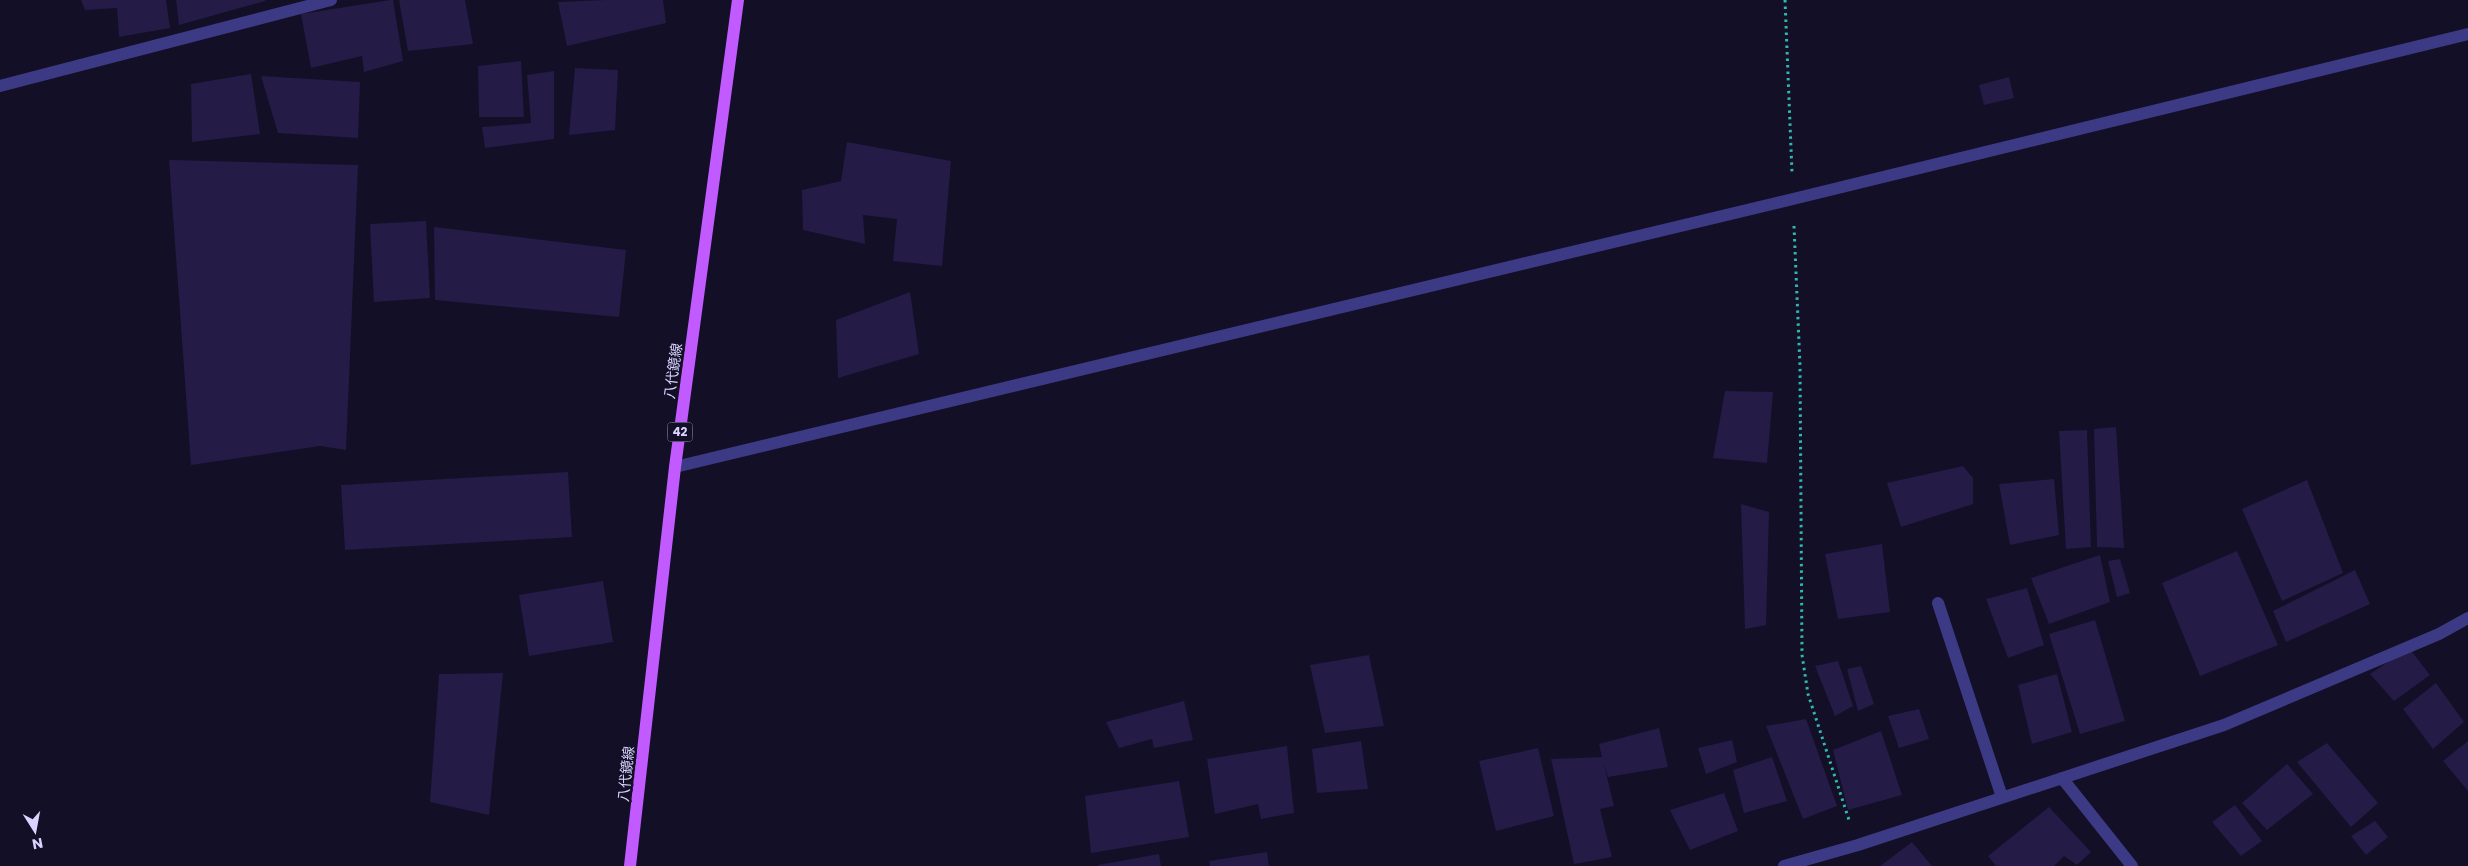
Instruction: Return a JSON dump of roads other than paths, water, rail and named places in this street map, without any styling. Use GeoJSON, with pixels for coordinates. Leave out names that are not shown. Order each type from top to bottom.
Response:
{"type":"FeatureCollection","features":[{"type":"Feature","properties":{"kind":"main road","name":"八代鏡線"},"geometry":{"type":"LineString","coordinates":[[630,866],[675,468],[738,0]]}},
{"type":"Feature","properties":{"kind":"street"},"geometry":{"type":"LineString","coordinates":[[0,86],[331,0]]}},
{"type":"Feature","properties":{"kind":"street"},"geometry":{"type":"LineString","coordinates":[[675,468],[1793,199],[2468,34]]}},
{"type":"Feature","properties":{"kind":"street"},"geometry":{"type":"LineString","coordinates":[[1938,603],[2002,797]]}},
{"type":"Feature","properties":{"kind":"street"},"geometry":{"type":"LineString","coordinates":[[1784,866],[1858,845],[2224,725],[2440,634],[2468,618]]}},
{"type":"Feature","properties":{"kind":"street"},"geometry":{"type":"LineString","coordinates":[[2062,778],[2132,866]]}}]}
